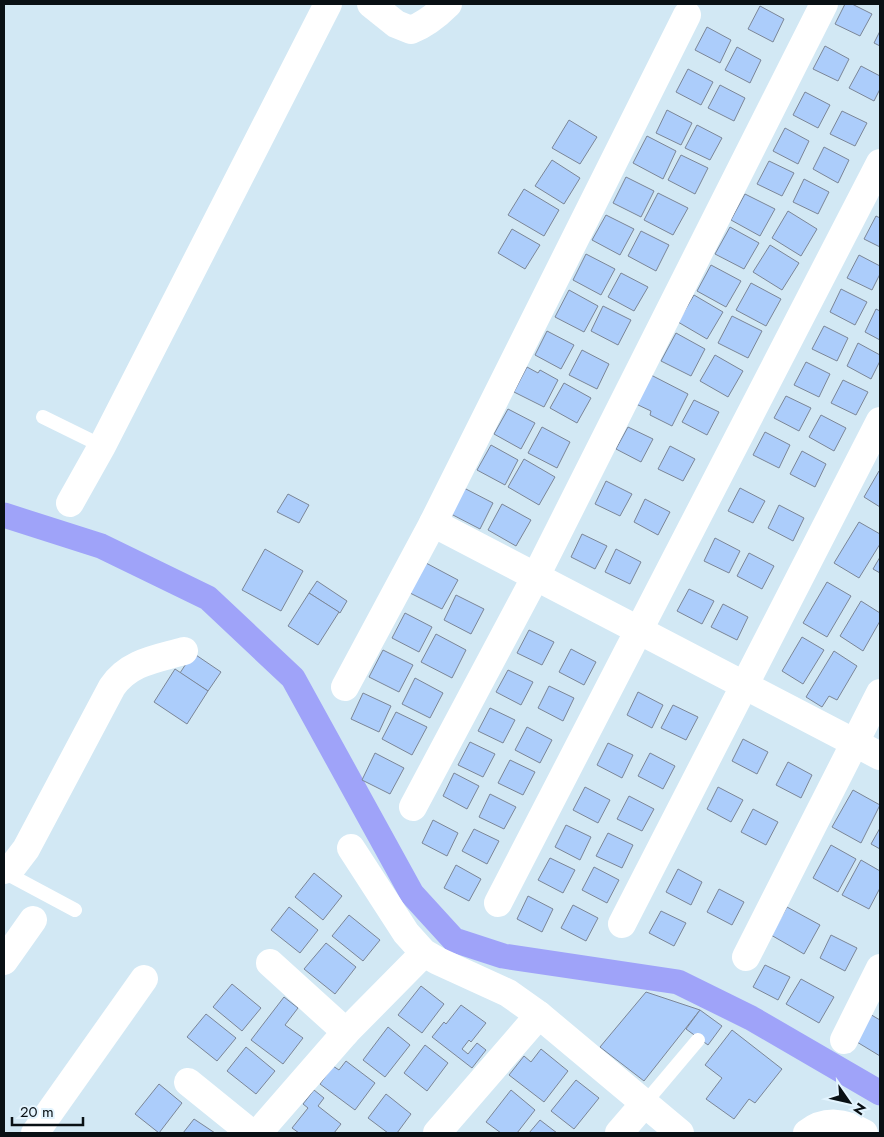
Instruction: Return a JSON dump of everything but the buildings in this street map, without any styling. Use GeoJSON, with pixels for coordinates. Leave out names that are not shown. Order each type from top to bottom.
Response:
{"type":"FeatureCollection","features":[{"type":"Feature","properties":{"kind":"street"},"geometry":{"type":"LineString","coordinates":[[70,502],[102,446],[328,4]]}},
{"type":"Feature","properties":{"kind":"street"},"geometry":{"type":"LineString","coordinates":[[371,4],[396,24],[411,30],[435,17],[448,4]]}},
{"type":"Feature","properties":{"kind":"street"},"geometry":{"type":"LineString","coordinates":[[413,807],[536,576],[824,4]]}},
{"type":"Feature","properties":{"kind":"street"},"geometry":{"type":"LineString","coordinates":[[345,687],[433,523],[687,15]]}},
{"type":"Feature","properties":{"kind":"street"},"geometry":{"type":"LineString","coordinates":[[498,903],[880,163]]}},
{"type":"Feature","properties":{"kind":"street"},"geometry":{"type":"LineString","coordinates":[[622,924],[880,421]]}},
{"type":"Feature","properties":{"kind":"street"},"geometry":{"type":"LineString","coordinates":[[433,523],[880,756]]}},
{"type":"Feature","properties":{"kind":"street"},"geometry":{"type":"LineString","coordinates":[[4,871],[13,866],[26,849],[112,687],[120,676],[140,664],[184,651]]}},
{"type":"Feature","properties":{"kind":"street"},"geometry":{"type":"LineString","coordinates":[[746,956],[880,693]]}},
{"type":"Feature","properties":{"kind":"street"},"geometry":{"type":"LineString","coordinates":[[351,848],[406,933],[424,953],[508,993],[539,1015],[680,1133]]}},
{"type":"Feature","properties":{"kind":"street"},"geometry":{"type":"LineString","coordinates":[[4,961],[33,920]]}},
{"type":"Feature","properties":{"kind":"street"},"geometry":{"type":"LineString","coordinates":[[258,1133],[346,1032],[424,953]]}},
{"type":"Feature","properties":{"kind":"street"},"geometry":{"type":"LineString","coordinates":[[270,963],[346,1032]]}},
{"type":"Feature","properties":{"kind":"street"},"geometry":{"type":"LineString","coordinates":[[844,1040],[880,968]]}},
{"type":"Feature","properties":{"kind":"street"},"geometry":{"type":"LineString","coordinates":[[35,1133],[144,979]]}},
{"type":"Feature","properties":{"kind":"street"},"geometry":{"type":"LineString","coordinates":[[437,1133],[539,1015]]}},
{"type":"Feature","properties":{"kind":"street"},"geometry":{"type":"LineString","coordinates":[[188,1082],[251,1133]]}},
{"type":"Feature","properties":{"kind":"street"},"geometry":{"type":"LineString","coordinates":[[619,1133],[644,1104]]}},
{"type":"Feature","properties":{"kind":"street"},"geometry":{"type":"LineString","coordinates":[[807,1133],[813,1128],[834,1122],[853,1127],[864,1133]]}},
{"type":"Feature","properties":{"kind":"lane"},"geometry":{"type":"LineString","coordinates":[[43,417],[102,446]]}},
{"type":"Feature","properties":{"kind":"lane"},"geometry":{"type":"LineString","coordinates":[[4,871],[75,910]]}},
{"type":"Feature","properties":{"kind":"lane"},"geometry":{"type":"LineString","coordinates":[[644,1104],[698,1040]]}},
{"type":"Feature","properties":{"kind":"waterway"},"geometry":{"type":"LineString","coordinates":[[4,515],[101,546],[208,598],[293,678],[412,894],[454,940],[503,956],[678,982],[751,1018],[880,1093]]}}]}
